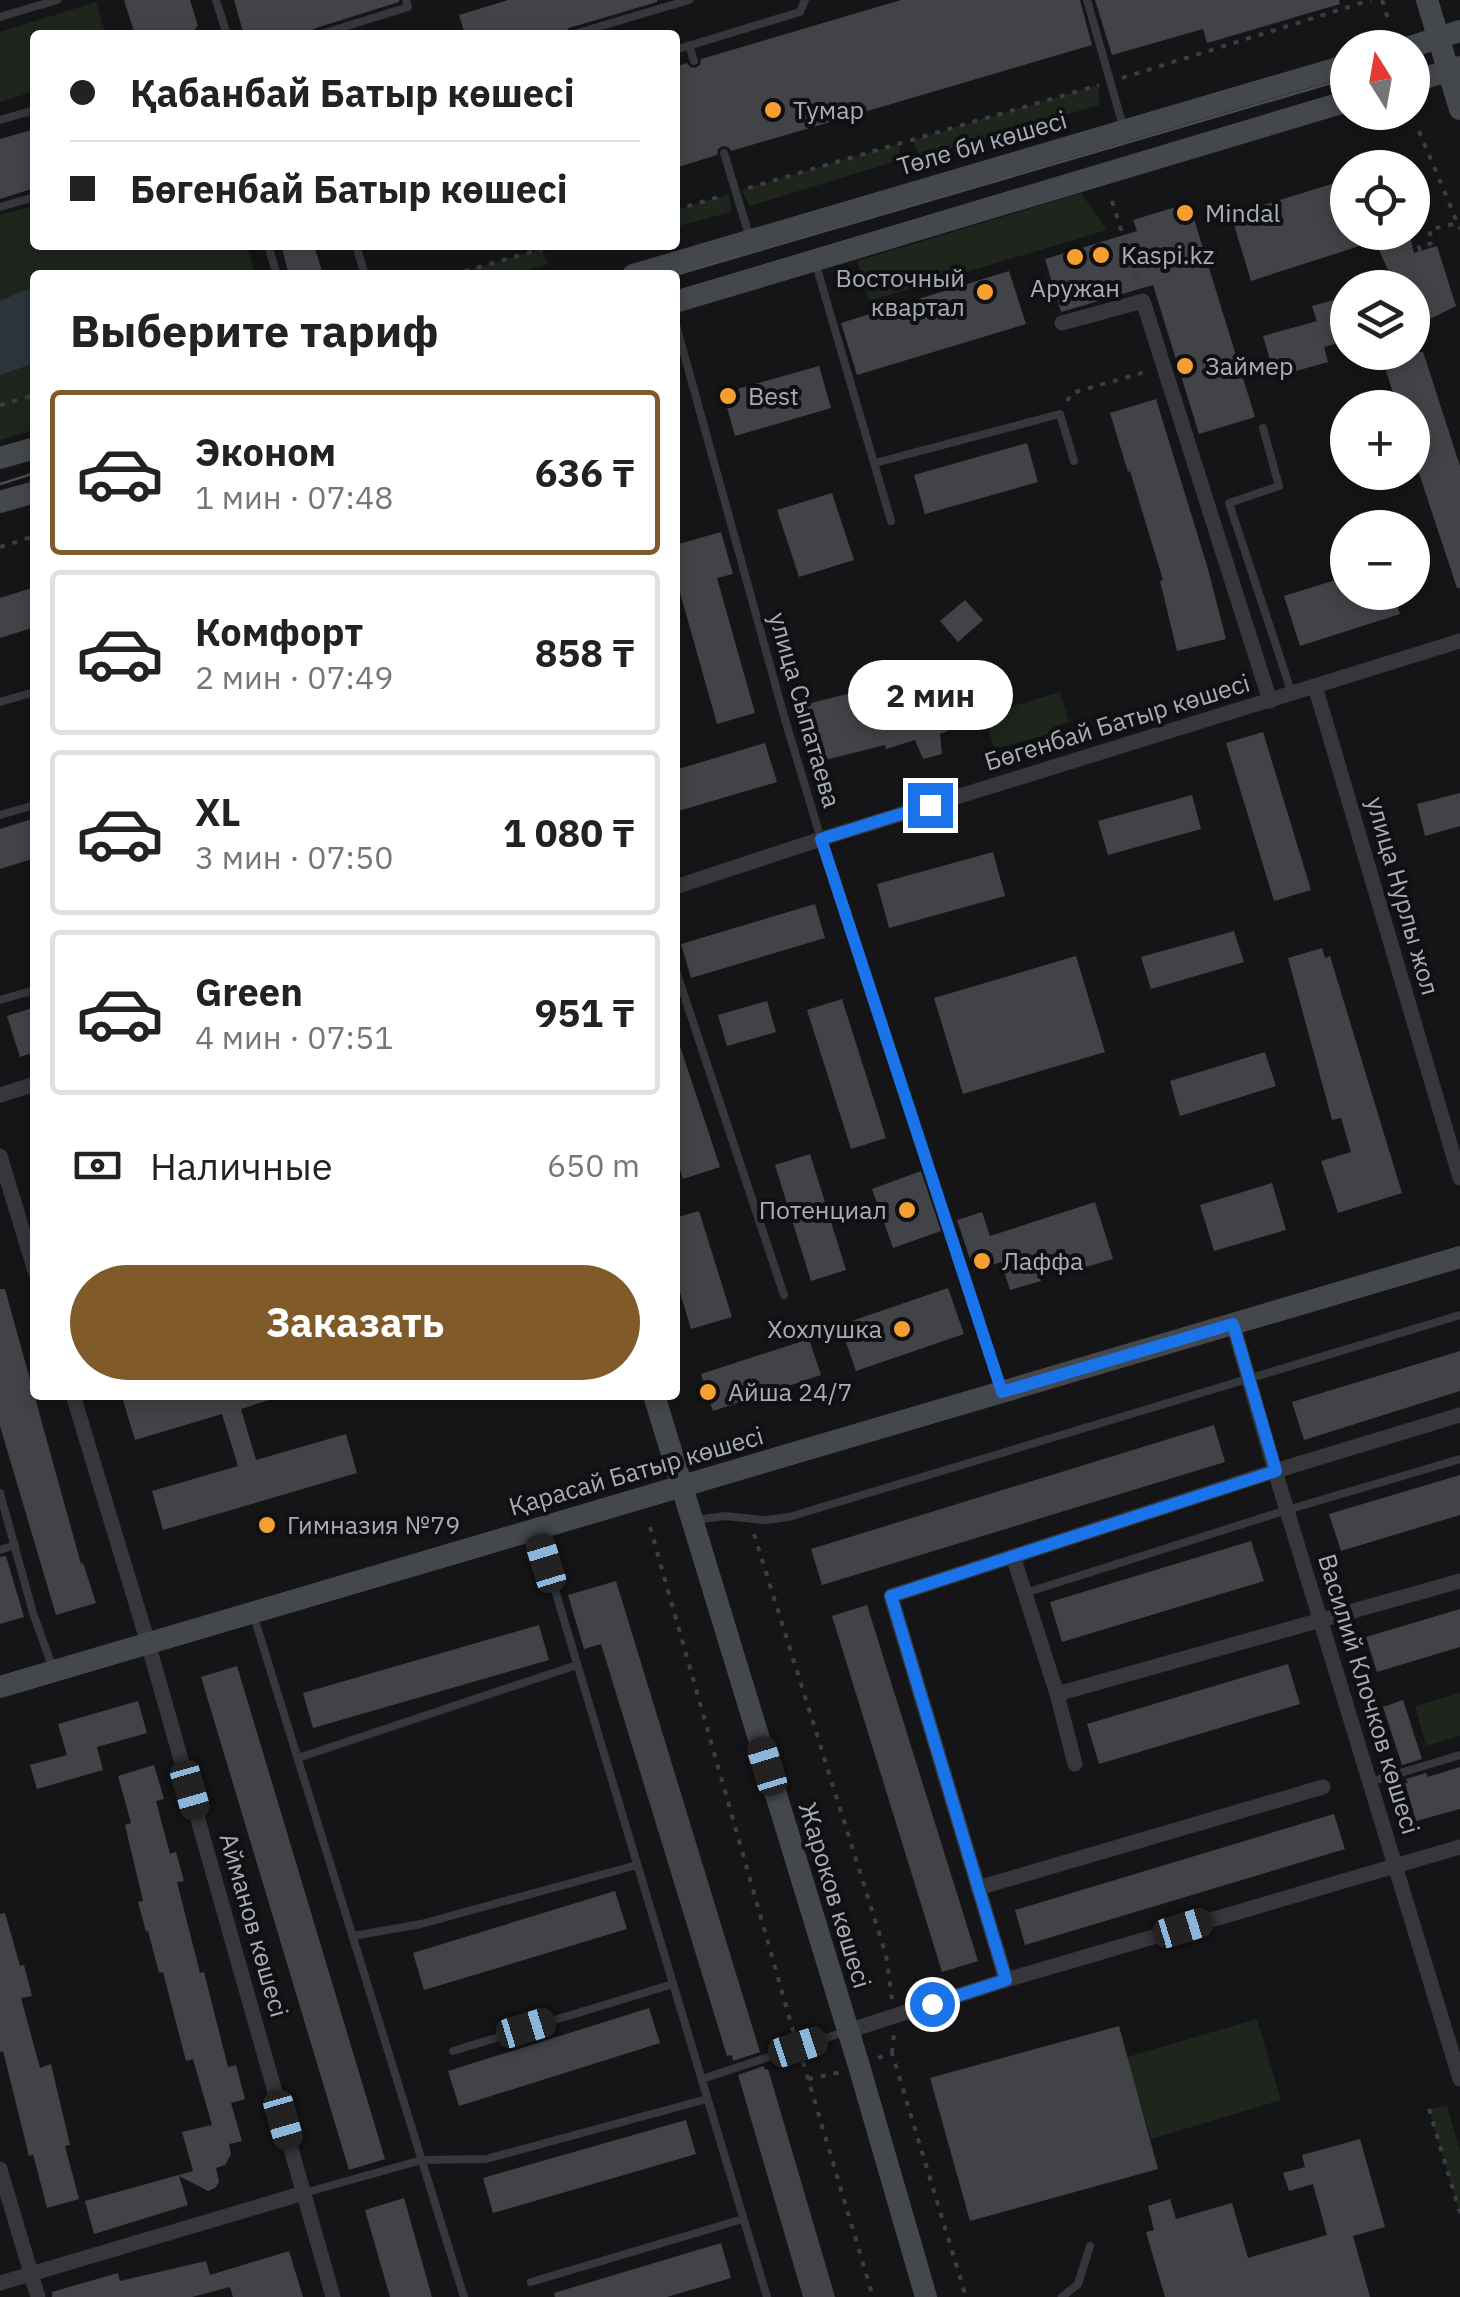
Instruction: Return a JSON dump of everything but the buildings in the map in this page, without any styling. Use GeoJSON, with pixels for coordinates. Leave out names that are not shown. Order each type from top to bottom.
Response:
{"type":"FeatureCollection","features":[{"type":"Feature","properties":{"kind":"street"},"geometry":{"type":"LineString","coordinates":[[1426,0],[1449,34],[1460,109]]}},
{"type":"Feature","properties":{"kind":"street"},"geometry":{"type":"LineString","coordinates":[[1430,76],[1454,68]]}},
{"type":"Feature","properties":{"kind":"street","name":"Төле би көшесі"},"geometry":{"type":"LineString","coordinates":[[650,270],[1330,70]]}},
{"type":"Feature","properties":{"kind":"street"},"geometry":{"type":"LineString","coordinates":[[680,300],[1330,106]]}},
{"type":"Feature","properties":{"kind":"street"},"geometry":{"type":"LineString","coordinates":[[1062,323],[1143,301],[1270,701]]}},
{"type":"Feature","properties":{"kind":"street"},"geometry":{"type":"LineString","coordinates":[[0,458],[30,449]]}},
{"type":"Feature","properties":{"kind":"street"},"geometry":{"type":"LineString","coordinates":[[0,502],[30,493]]}},
{"type":"Feature","properties":{"kind":"street","name":"Бөгенбай Батыр көшесі"},"geometry":{"type":"LineString","coordinates":[[680,885],[1460,642]]}},
{"type":"Feature","properties":{"kind":"street","name":"улица Нурлы жол"},"geometry":{"type":"LineString","coordinates":[[1315,686],[1460,1178]]}},
{"type":"Feature","properties":{"kind":"street"},"geometry":{"type":"LineString","coordinates":[[0,1094],[30,1085]]}},
{"type":"Feature","properties":{"kind":"street"},"geometry":{"type":"LineString","coordinates":[[0,1156],[30,1255]]}},
{"type":"Feature","properties":{"kind":"street","name":"Қарасай Батыр көшесі"},"geometry":{"type":"LineString","coordinates":[[0,1687],[1460,1256]]}},
{"type":"Feature","properties":{"kind":"street","name":"Василий Клочков көшесі"},"geometry":{"type":"LineString","coordinates":[[1233,1324],[1460,2079]]}},
{"type":"Feature","properties":{"kind":"street","name":"Айманов көшесі"},"geometry":{"type":"LineString","coordinates":[[75,1400],[148,1644],[333,2297]]}},
{"type":"Feature","properties":{"kind":"street","name":"Жароков көшесі"},"geometry":{"type":"LineString","coordinates":[[655,1400],[926,2297]]}},
{"type":"Feature","properties":{"kind":"street"},"geometry":{"type":"LineString","coordinates":[[1006,1980],[891,1596],[1460,1415]]}},
{"type":"Feature","properties":{"kind":"street"},"geometry":{"type":"LineString","coordinates":[[1012,1556],[1057,1694],[1075,1764]]}},
{"type":"Feature","properties":{"kind":"street"},"geometry":{"type":"LineString","coordinates":[[1057,1694],[1460,1582]]}},
{"type":"Feature","properties":{"kind":"street"},"geometry":{"type":"LineString","coordinates":[[978,1888],[1323,1787]]}},
{"type":"Feature","properties":{"kind":"street"},"geometry":{"type":"LineString","coordinates":[[848,2030],[1460,1847]]}},
{"type":"Feature","properties":{"kind":"street"},"geometry":{"type":"LineString","coordinates":[[0,2168],[38,2297]]}},
{"type":"Feature","properties":{"kind":"street"},"geometry":{"type":"LineString","coordinates":[[0,2284],[304,2193]]}},
{"type":"Feature","properties":{"kind":"lane"},"geometry":{"type":"LineString","coordinates":[[0,17],[57,0]]}},
{"type":"Feature","properties":{"kind":"lane"},"geometry":{"type":"LineString","coordinates":[[216,0],[225,30]]}},
{"type":"Feature","properties":{"kind":"lane"},"geometry":{"type":"LineString","coordinates":[[334,30],[408,7],[406,0]]}},
{"type":"Feature","properties":{"kind":"lane"},"geometry":{"type":"LineString","coordinates":[[588,30],[689,0]]}},
{"type":"Feature","properties":{"kind":"lane"},"geometry":{"type":"LineString","coordinates":[[680,48],[800,12],[805,0]]}},
{"type":"Feature","properties":{"kind":"lane"},"geometry":{"type":"LineString","coordinates":[[1087,0],[1124,130]]}},
{"type":"Feature","properties":{"kind":"lane"},"geometry":{"type":"LineString","coordinates":[[690,45],[694,61]]}},
{"type":"Feature","properties":{"kind":"lane"},"geometry":{"type":"LineString","coordinates":[[0,120],[30,111]]}},
{"type":"Feature","properties":{"kind":"lane"},"geometry":{"type":"LineString","coordinates":[[724,153],[751,240]]}},
{"type":"Feature","properties":{"kind":"lane"},"geometry":{"type":"LineString","coordinates":[[0,208],[30,199]]}},
{"type":"Feature","properties":{"kind":"lane"},"geometry":{"type":"LineString","coordinates":[[814,260],[891,522]]}},
{"type":"Feature","properties":{"kind":"lane","name":"улица Сыпатаева"},"geometry":{"type":"LineString","coordinates":[[680,339],[821,839],[1002,1392]]}},
{"type":"Feature","properties":{"kind":"lane"},"geometry":{"type":"LineString","coordinates":[[874,463],[1060,414],[1074,461]]}},
{"type":"Feature","properties":{"kind":"lane"},"geometry":{"type":"LineString","coordinates":[[1263,428],[1279,486],[1229,504],[1292,694]]}},
{"type":"Feature","properties":{"kind":"lane"},"geometry":{"type":"LineString","coordinates":[[0,702],[30,693]]}},
{"type":"Feature","properties":{"kind":"lane"},"geometry":{"type":"LineString","coordinates":[[0,815],[30,806]]}},
{"type":"Feature","properties":{"kind":"lane"},"geometry":{"type":"LineString","coordinates":[[680,983],[784,1295]]}},
{"type":"Feature","properties":{"kind":"lane"},"geometry":{"type":"LineString","coordinates":[[0,1000],[30,991]]}},
{"type":"Feature","properties":{"kind":"lane"},"geometry":{"type":"LineString","coordinates":[[692,1520],[789,1517],[1460,1315]]}},
{"type":"Feature","properties":{"kind":"lane"},"geometry":{"type":"LineString","coordinates":[[1024,1594],[1460,1458]]}},
{"type":"Feature","properties":{"kind":"lane"},"geometry":{"type":"LineString","coordinates":[[0,1493],[33,1613],[54,1671]]}},
{"type":"Feature","properties":{"kind":"lane"},"geometry":{"type":"LineString","coordinates":[[536,1529],[767,2297]]}},
{"type":"Feature","properties":{"kind":"lane"},"geometry":{"type":"LineString","coordinates":[[0,1550],[15,1545]]}},
{"type":"Feature","properties":{"kind":"lane"},"geometry":{"type":"LineString","coordinates":[[253,1612],[464,2297]]}},
{"type":"Feature","properties":{"kind":"lane"},"geometry":{"type":"LineString","coordinates":[[298,1758],[577,1665]]}},
{"type":"Feature","properties":{"kind":"lane"},"geometry":{"type":"LineString","coordinates":[[1370,1782],[1460,1755]]}},
{"type":"Feature","properties":{"kind":"lane"},"geometry":{"type":"LineString","coordinates":[[353,1936],[421,1924],[637,1865]]}},
{"type":"Feature","properties":{"kind":"lane"},"geometry":{"type":"LineString","coordinates":[[453,2051],[673,1984]]}},
{"type":"Feature","properties":{"kind":"lane"},"geometry":{"type":"LineString","coordinates":[[702,2079],[848,2030]]}},
{"type":"Feature","properties":{"kind":"lane"},"geometry":{"type":"LineString","coordinates":[[304,2193],[422,2160],[486,2160],[708,2099]]}},
{"type":"Feature","properties":{"kind":"lane"},"geometry":{"type":"LineString","coordinates":[[531,2282],[743,2219]]}},
{"type":"Feature","properties":{"kind":"lane"},"geometry":{"type":"LineString","coordinates":[[1062,2297],[1078,2284],[1090,2246]]}},
{"type":"Feature","properties":{"kind":"path"},"geometry":{"type":"LineString","coordinates":[[680,209],[1111,82],[1370,0]]}},
{"type":"Feature","properties":{"kind":"path"},"geometry":{"type":"LineString","coordinates":[[1382,0],[1388,19]]}},
{"type":"Feature","properties":{"kind":"path"},"geometry":{"type":"LineString","coordinates":[[1419,131],[1459,226],[1429,230],[1433,243],[1419,247],[1420,251]]}},
{"type":"Feature","properties":{"kind":"path"},"geometry":{"type":"LineString","coordinates":[[1112,201],[1143,301]]}},
{"type":"Feature","properties":{"kind":"path"},"geometry":{"type":"LineString","coordinates":[[469,270],[537,250]]}},
{"type":"Feature","properties":{"kind":"path"},"geometry":{"type":"LineString","coordinates":[[1060,414],[1072,393],[1164,366]]}},
{"type":"Feature","properties":{"kind":"path"},"geometry":{"type":"LineString","coordinates":[[0,405],[30,396]]}},
{"type":"Feature","properties":{"kind":"path"},"geometry":{"type":"LineString","coordinates":[[0,547],[30,538]]}},
{"type":"Feature","properties":{"kind":"path"},"geometry":{"type":"LineString","coordinates":[[748,1518],[886,1955],[895,2016],[892,2053],[966,2297]]}},
{"type":"Feature","properties":{"kind":"path"},"geometry":{"type":"LineString","coordinates":[[650,1527],[873,2297]]}},
{"type":"Feature","properties":{"kind":"path"},"geometry":{"type":"LineString","coordinates":[[808,2079],[892,2053]]}},
{"type":"Feature","properties":{"kind":"path"},"geometry":{"type":"LineString","coordinates":[[1428,2108],[1460,2213]]}},
{"type":"Feature","properties":{"kind":"shaded area"},"geometry":{"type":"Polygon","coordinates":[[[96,2],[104,30],[30,30],[30,93],[0,102],[0,32],[96,2]]]}},
{"type":"Feature","properties":{"kind":"shaded area"},"geometry":{"type":"Polygon","coordinates":[[[1098,85],[1099,105],[920,158],[913,140],[1098,85]]]}},
{"type":"Feature","properties":{"kind":"shaded area"},"geometry":{"type":"Polygon","coordinates":[[[899,144],[900,160],[750,206],[741,190],[899,144]]]}},
{"type":"Feature","properties":{"kind":"shaded area"},"geometry":{"type":"Polygon","coordinates":[[[1081,193],[1107,230],[869,301],[857,261],[1081,193]]]}},
{"type":"Feature","properties":{"kind":"shaded area"},"geometry":{"type":"Polygon","coordinates":[[[729,194],[731,212],[680,226],[680,209],[729,194]]]}},
{"type":"Feature","properties":{"kind":"shaded area"},"geometry":{"type":"Polygon","coordinates":[[[30,206],[30,250],[248,250],[254,270],[30,270],[30,431],[0,440],[0,215],[30,206]]]}},
{"type":"Feature","properties":{"kind":"shaded area"},"geometry":{"type":"Polygon","coordinates":[[[538,250],[542,250],[549,264],[527,270],[469,270],[538,250]]]}},
{"type":"Feature","properties":{"kind":"shaded area"},"geometry":{"type":"Polygon","coordinates":[[[30,288],[30,365],[0,375],[0,301],[30,288]]]}},
{"type":"Feature","properties":{"kind":"shaded area"},"geometry":{"type":"Polygon","coordinates":[[[1060,692],[1069,722],[1059,725],[1060,731],[994,749],[984,715],[1060,692]]]}},
{"type":"Feature","properties":{"kind":"shaded area"},"geometry":{"type":"Polygon","coordinates":[[[1460,1693],[1460,1736],[1426,1746],[1415,1706],[1460,1693]]]}},
{"type":"Feature","properties":{"kind":"shaded area"},"geometry":{"type":"Polygon","coordinates":[[[1257,2019],[1281,2100],[1151,2139],[1127,2057],[1257,2019]]]}},
{"type":"Feature","properties":{"kind":"shaded area"},"geometry":{"type":"Polygon","coordinates":[[[1447,2105],[1460,2151],[1460,2214],[1429,2109],[1447,2105]]]}},
{"type":"Feature","properties":{"kind":"tram line"},"geometry":{"type":"LineString","coordinates":[[680,274],[1330,83]]}},
{"type":"Feature","properties":{"kind":"tram line"},"geometry":{"type":"LineString","coordinates":[[0,484],[30,475]]}},
{"type":"Feature","properties":{"kind":"place","name":"Тумар"},"geometry":{"type":"Point","coordinates":[773,110]}},
{"type":"Feature","properties":{"kind":"place","name":"Mindal"},"geometry":{"type":"Point","coordinates":[1185,213]}},
{"type":"Feature","properties":{"kind":"place","name":"Kaspi.kz"},"geometry":{"type":"Point","coordinates":[1101,255]}},
{"type":"Feature","properties":{"kind":"place","name":"Аружан"},"geometry":{"type":"Point","coordinates":[1075,257]}},
{"type":"Feature","properties":{"kind":"place","name":"Восточный квартал"},"geometry":{"type":"Point","coordinates":[985,292]}},
{"type":"Feature","properties":{"kind":"place","name":"Займер"},"geometry":{"type":"Point","coordinates":[1185,366]}},
{"type":"Feature","properties":{"kind":"place","name":"Best"},"geometry":{"type":"Point","coordinates":[728,396]}},
{"type":"Feature","properties":{"kind":"place","name":"Потенциал"},"geometry":{"type":"Point","coordinates":[907,1210]}},
{"type":"Feature","properties":{"kind":"place","name":"Лаффа"},"geometry":{"type":"Point","coordinates":[982,1261]}},
{"type":"Feature","properties":{"kind":"place","name":"Хохлушка"},"geometry":{"type":"Point","coordinates":[902,1329]}},
{"type":"Feature","properties":{"kind":"place","name":"Айша 24/7"},"geometry":{"type":"Point","coordinates":[708,1392]}},
{"type":"Feature","properties":{"kind":"place","name":"Гимназия №79"},"geometry":{"type":"Point","coordinates":[267,1525]}},
{"type":"Feature","properties":{"kind":"route"},"geometry":{"type":"LineString","coordinates":[[930,805],[821,839],[1002,1392],[1233,1324],[1276,1471],[891,1596],[1006,1980],[932,2004]]}}]}
